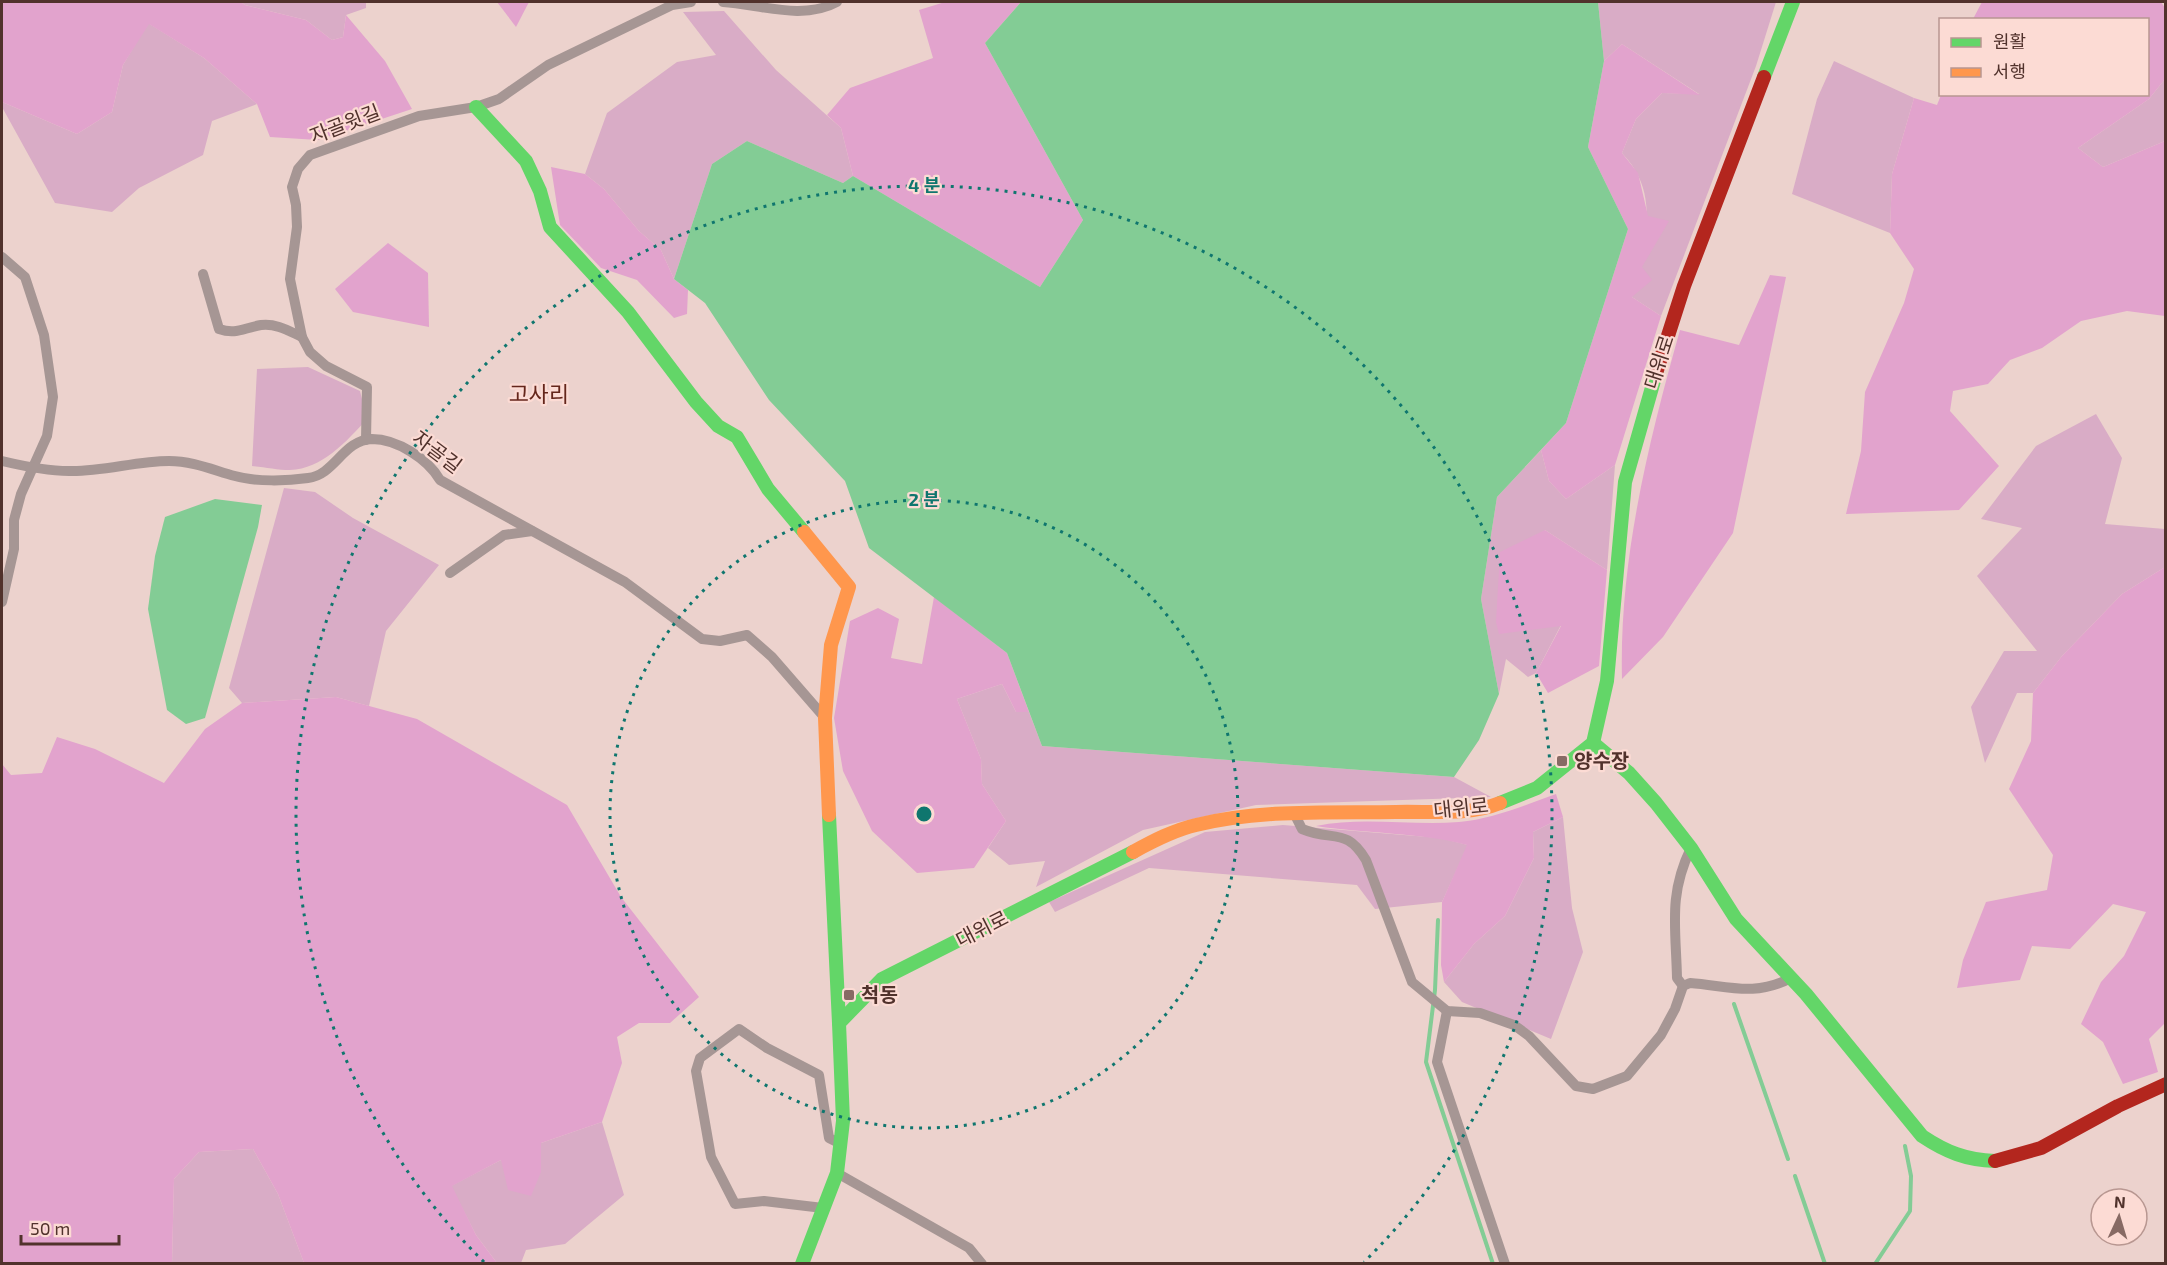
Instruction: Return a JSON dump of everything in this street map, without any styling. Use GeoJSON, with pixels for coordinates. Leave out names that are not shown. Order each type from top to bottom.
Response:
{"type":"FeatureCollection","features":[{"type":"Feature","properties":{"kind":"main road","name":"대위로"},"geometry":{"type":"LineString","coordinates":[[839,1023],[882,980],[1164,836],[1195,825],[1221,820],[1294,813],[1470,811],[1495,805],[1537,788],[1593,743],[1599,725],[1607,681],[1625,482],[1643,414],[1684,286],[1793,2]]}},
{"type":"Feature","properties":{"kind":"main road"},"geometry":{"type":"LineString","coordinates":[[476,107],[526,161],[540,191],[550,227],[628,312],[696,402],[718,426],[737,437],[768,489],[849,587],[831,645],[825,718],[843,1121],[837,1173],[802,1263]]}},
{"type":"Feature","properties":{"kind":"main road"},"geometry":{"type":"LineString","coordinates":[[1593,743],[1629,773],[1691,848],[1736,919],[1791,978],[1922,1136],[1937,1148],[1956,1157],[1995,1162],[2033,1153],[2115,1107],[2166,1084]]}},
{"type":"Feature","properties":{"kind":"street","name":"자골윗길"},"geometry":{"type":"LineString","coordinates":[[366,440],[368,387],[326,366],[310,352],[302,338],[290,279],[297,227],[292,187],[298,169],[310,155],[419,116],[476,107],[499,99],[548,65],[672,5],[691,2]]}},
{"type":"Feature","properties":{"kind":"street"},"geometry":{"type":"LineString","coordinates":[[723,2],[790,10],[814,9],[837,2]]}},
{"type":"Feature","properties":{"kind":"street"},"geometry":{"type":"LineString","coordinates":[[2,258],[25,277],[49,359],[52,407],[47,436],[14,520],[14,549],[2,602]]}},
{"type":"Feature","properties":{"kind":"street"},"geometry":{"type":"LineString","coordinates":[[203,274],[219,329],[231,333],[263,325],[282,327],[302,338]]}},
{"type":"Feature","properties":{"kind":"street"},"geometry":{"type":"LineString","coordinates":[[2,460],[33,467],[70,471],[168,461],[190,462],[237,477],[312,478],[323,472],[340,454],[359,441],[366,440]]}},
{"type":"Feature","properties":{"kind":"street","name":"자골길"},"geometry":{"type":"LineString","coordinates":[[366,440],[393,442],[433,468],[440,480],[625,582],[702,639],[720,640],[747,635],[772,657],[825,718]]}},
{"type":"Feature","properties":{"kind":"street"},"geometry":{"type":"LineString","coordinates":[[450,573],[504,535],[532,531]]}},
{"type":"Feature","properties":{"kind":"street"},"geometry":{"type":"LineString","coordinates":[[1294,813],[1302,829],[1321,837],[1339,836],[1357,844],[1366,860],[1412,982],[1446,1011],[1480,1013],[1514,1024],[1529,1036],[1575,1086],[1593,1089],[1627,1076],[1661,1035],[1676,1008],[1683,986],[1690,983],[1754,991],[1774,987],[1791,978]]}},
{"type":"Feature","properties":{"kind":"street"},"geometry":{"type":"LineString","coordinates":[[1683,986],[1677,978],[1673,915],[1679,871],[1691,848]]}},
{"type":"Feature","properties":{"kind":"street"},"geometry":{"type":"LineString","coordinates":[[1446,1011],[1437,1062],[1505,1263]]}},
{"type":"Feature","properties":{"kind":"street"},"geometry":{"type":"LineString","coordinates":[[824,1208],[764,1201],[735,1204],[711,1158],[696,1071],[700,1059],[739,1029],[766,1048],[819,1075],[829,1138],[839,1143]]}},
{"type":"Feature","properties":{"kind":"street"},"geometry":{"type":"LineString","coordinates":[[837,1173],[969,1248],[982,1263]]}},
{"type":"Feature","properties":{"kind":"shaded area"},"geometry":{"type":"Polygon","coordinates":[[[2,2],[241,2],[245,5],[306,20],[332,40],[343,37],[346,15],[385,61],[412,109],[318,140],[270,137],[257,104],[204,58],[149,24],[123,65],[112,112],[77,134],[2,102],[2,2]]]}},
{"type":"Feature","properties":{"kind":"shaded area"},"geometry":{"type":"Polygon","coordinates":[[[241,2],[366,2],[366,8],[346,15],[343,37],[332,40],[306,20],[245,5],[241,2]]]}},
{"type":"Feature","properties":{"kind":"shaded area"},"geometry":{"type":"Polygon","coordinates":[[[497,2],[529,2],[516,27],[497,2]]]}},
{"type":"Feature","properties":{"kind":"shaded area"},"geometry":{"type":"Polygon","coordinates":[[[945,2],[1021,2],[985,43],[1083,220],[1040,287],[853,176],[841,128],[827,115],[850,88],[933,58],[919,10],[945,2]]]}},
{"type":"Feature","properties":{"kind":"shaded area"},"geometry":{"type":"Polygon","coordinates":[[[1021,2],[1598,2],[1604,61],[1588,147],[1628,229],[1566,423],[1497,497],[1481,599],[1499,694],[1479,740],[1454,777],[1042,746],[1007,653],[869,548],[845,481],[769,400],[705,303],[674,279],[712,164],[747,141],[843,183],[853,176],[1040,287],[1083,220],[985,43],[1021,2]]]}},
{"type":"Feature","properties":{"kind":"shaded area"},"geometry":{"type":"Polygon","coordinates":[[[1598,2],[1776,2],[1756,66],[1661,316],[1632,297],[1644,251],[1646,201],[1635,169],[1622,153],[1636,119],[1662,93],[1699,94],[1622,44],[1604,61],[1598,2]]]}},
{"type":"Feature","properties":{"kind":"shaded area"},"geometry":{"type":"Polygon","coordinates":[[[1982,2],[2161,2],[2165,8],[2165,79],[2149,99],[2078,148],[2103,167],[2165,141],[2165,316],[2127,311],[2081,321],[2042,348],[2010,360],[1988,384],[1953,391],[1950,411],[1999,466],[1959,510],[1846,514],[1861,451],[1865,392],[1904,303],[1914,269],[1890,233],[1892,174],[1914,98],[1937,105],[1941,96],[2149,96],[2149,18],[1974,18],[1982,2]]]}},
{"type":"Feature","properties":{"kind":"shaded area"},"geometry":{"type":"Polygon","coordinates":[[[724,11],[776,70],[841,128],[853,176],[843,183],[747,141],[712,164],[674,279],[661,250],[639,231],[604,189],[585,174],[607,113],[677,62],[716,55],[683,12],[724,11]]]}},
{"type":"Feature","properties":{"kind":"shaded area"},"geometry":{"type":"Polygon","coordinates":[[[148,23],[204,58],[257,104],[212,121],[203,155],[139,188],[112,212],[55,203],[2,107],[2,102],[77,134],[112,112],[123,65],[148,23]]]}},
{"type":"Feature","properties":{"kind":"shaded area"},"geometry":{"type":"Polygon","coordinates":[[[1622,44],[1700,95],[1662,93],[1636,119],[1622,153],[1638,173],[1648,216],[1669,221],[1642,267],[1652,280],[1632,297],[1661,316],[1615,465],[1566,499],[1549,481],[1541,450],[1566,423],[1628,229],[1588,147],[1604,61],[1622,44]]]}},
{"type":"Feature","properties":{"kind":"shaded area"},"geometry":{"type":"Polygon","coordinates":[[[1834,61],[1914,98],[1892,174],[1890,233],[1792,194],[1817,99],[1834,61]]]}},
{"type":"Feature","properties":{"kind":"shaded area"},"geometry":{"type":"Polygon","coordinates":[[[2165,79],[2165,141],[2103,167],[2078,148],[2149,99],[2165,79]]]}},
{"type":"Feature","properties":{"kind":"shaded area"},"geometry":{"type":"Polygon","coordinates":[[[551,167],[585,174],[604,189],[639,231],[661,250],[674,279],[688,290],[687,314],[674,318],[637,280],[601,268],[560,225],[551,167]]]}},
{"type":"Feature","properties":{"kind":"shaded area"},"geometry":{"type":"Polygon","coordinates":[[[388,243],[428,273],[429,327],[353,312],[335,289],[388,243]]]}},
{"type":"Feature","properties":{"kind":"shaded area"},"geometry":{"type":"Polygon","coordinates":[[[1770,275],[1786,277],[1733,533],[1663,637],[1622,679],[1625,591],[1638,503],[1657,416],[1680,330],[1739,345],[1770,275]]]}},
{"type":"Feature","properties":{"kind":"shaded area"},"geometry":{"type":"Polygon","coordinates":[[[308,367],[360,391],[367,419],[333,452],[313,465],[290,470],[252,466],[257,369],[308,367]]]}},
{"type":"Feature","properties":{"kind":"shaded area"},"geometry":{"type":"Polygon","coordinates":[[[2096,414],[2122,458],[2105,524],[2165,529],[2165,567],[2122,594],[2062,656],[2033,693],[2017,693],[1985,763],[1971,707],[2004,651],[2037,651],[1977,576],[2022,528],[1981,519],[2036,446],[2096,414]]]}},
{"type":"Feature","properties":{"kind":"shaded area"},"geometry":{"type":"Polygon","coordinates":[[[1541,450],[1549,481],[1566,499],[1615,465],[1607,570],[1545,530],[1499,633],[1561,625],[1536,673],[1528,677],[1506,659],[1499,694],[1481,599],[1497,497],[1541,450]]]}},
{"type":"Feature","properties":{"kind":"shaded area"},"geometry":{"type":"Polygon","coordinates":[[[284,488],[315,492],[353,518],[439,565],[386,631],[369,706],[336,697],[242,703],[229,688],[284,488]]]}},
{"type":"Feature","properties":{"kind":"shaded area"},"geometry":{"type":"Polygon","coordinates":[[[215,499],[262,505],[258,527],[205,718],[186,724],[167,710],[148,609],[155,556],[165,517],[215,499]]]}},
{"type":"Feature","properties":{"kind":"shaded area"},"geometry":{"type":"Polygon","coordinates":[[[1545,530],[1607,570],[1599,666],[1548,693],[1536,673],[1561,626],[1499,634],[1496,622],[1500,552],[1545,530]]]}},
{"type":"Feature","properties":{"kind":"shaded area"},"geometry":{"type":"Polygon","coordinates":[[[2165,567],[2165,1023],[2149,1039],[2158,1072],[2123,1084],[2103,1042],[2081,1024],[2101,982],[2124,956],[2146,912],[2113,904],[2070,949],[2032,946],[2020,980],[1957,988],[1963,960],[1986,902],[2047,890],[2053,855],[2009,789],[2031,741],[2033,693],[2062,656],[2122,594],[2165,567]]]}},
{"type":"Feature","properties":{"kind":"shaded area"},"geometry":{"type":"Polygon","coordinates":[[[934,597],[1007,653],[1029,712],[1016,712],[1002,684],[957,699],[981,759],[982,784],[1006,821],[974,868],[917,873],[872,831],[843,771],[834,718],[850,621],[878,608],[899,619],[891,658],[922,664],[934,597]]]}},
{"type":"Feature","properties":{"kind":"shaded area"},"geometry":{"type":"Polygon","coordinates":[[[1002,684],[1016,712],[1029,712],[1042,746],[1454,777],[1491,797],[1256,805],[1143,830],[1036,887],[1045,861],[1009,865],[988,848],[1006,821],[982,784],[981,759],[957,699],[1002,684]]]}},
{"type":"Feature","properties":{"kind":"shaded area"},"geometry":{"type":"Polygon","coordinates":[[[336,697],[417,719],[567,805],[621,897],[699,997],[670,1023],[639,1023],[617,1037],[622,1063],[602,1122],[541,1143],[541,1172],[531,1196],[508,1190],[501,1160],[452,1186],[476,1235],[497,1263],[304,1263],[278,1194],[253,1149],[199,1152],[174,1179],[172,1263],[2,1263],[2,764],[11,775],[42,773],[57,737],[95,749],[164,783],[205,729],[242,703],[336,697]]]}},
{"type":"Feature","properties":{"kind":"shaded area"},"geometry":{"type":"Polygon","coordinates":[[[1556,794],[1563,817],[1533,832],[1534,858],[1505,916],[1474,944],[1444,982],[1441,965],[1442,902],[1467,845],[1411,835],[1316,826],[1369,821],[1459,822],[1484,818],[1556,794]]]}},
{"type":"Feature","properties":{"kind":"shaded area"},"geometry":{"type":"Polygon","coordinates":[[[1563,817],[1572,908],[1583,952],[1551,1039],[1462,1002],[1444,982],[1474,944],[1505,916],[1534,858],[1533,832],[1563,817]]]}},
{"type":"Feature","properties":{"kind":"shaded area"},"geometry":{"type":"Polygon","coordinates":[[[1283,825],[1440,838],[1468,845],[1442,902],[1375,909],[1357,885],[1149,868],[1055,912],[1049,902],[1205,832],[1283,825]]]}},
{"type":"Feature","properties":{"kind":"shaded area"},"geometry":{"type":"Polygon","coordinates":[[[602,1122],[624,1195],[565,1244],[526,1250],[521,1263],[497,1263],[476,1235],[451,1186],[501,1160],[541,1172],[541,1143],[602,1122]]]}},
{"type":"Feature","properties":{"kind":"shaded area"},"geometry":{"type":"Polygon","coordinates":[[[253,1149],[278,1194],[304,1263],[172,1264],[174,1179],[199,1152],[253,1149]]]}},
{"type":"Feature","properties":{"kind":"waterway"},"geometry":{"type":"LineString","coordinates":[[1438,920],[1435,990],[1426,1062],[1493,1264]]}},
{"type":"Feature","properties":{"kind":"waterway"},"geometry":{"type":"LineString","coordinates":[[1734,1004],[1788,1159]]}},
{"type":"Feature","properties":{"kind":"waterway"},"geometry":{"type":"LineString","coordinates":[[1875,1264],[1910,1211],[1911,1176],[1905,1146]]}},
{"type":"Feature","properties":{"kind":"waterway"},"geometry":{"type":"LineString","coordinates":[[1795,1176],[1825,1264]]}},
{"type":"Feature","properties":{"kind":"traffic: fast"},"geometry":{"type":"LineString","coordinates":[[1764,77],[1793,2]]}},
{"type":"Feature","properties":{"kind":"traffic: fast"},"geometry":{"type":"LineString","coordinates":[[476,107],[526,161],[540,191],[550,227],[628,312],[696,402],[718,426],[737,437],[768,489],[804,532]]}},
{"type":"Feature","properties":{"kind":"traffic: fast"},"geometry":{"type":"LineString","coordinates":[[1500,803],[1537,788],[1593,743],[1607,681],[1625,482],[1657,370]]}},
{"type":"Feature","properties":{"kind":"traffic: fast"},"geometry":{"type":"LineString","coordinates":[[1593,743],[1629,773],[1656,803],[1691,848],[1736,919],[1806,994],[1922,1136],[1939,1147],[1957,1154],[1995,1161]]}},
{"type":"Feature","properties":{"kind":"traffic: fast"},"geometry":{"type":"LineString","coordinates":[[829,815],[839,1023]]}},
{"type":"Feature","properties":{"kind":"traffic: fast"},"geometry":{"type":"LineString","coordinates":[[802,1264],[837,1173],[843,1121],[839,1023],[882,979],[1133,852]]}},
{"type":"Feature","properties":{"kind":"traffic: slow"},"geometry":{"type":"LineString","coordinates":[[804,532],[849,587],[831,645],[825,718],[829,815]]}},
{"type":"Feature","properties":{"kind":"traffic: slow"},"geometry":{"type":"LineString","coordinates":[[1133,852],[1188,827],[1245,816],[1296,813],[1449,812],[1475,810],[1500,803]]}},
{"type":"Feature","properties":{"kind":"traffic: jam"},"geometry":{"type":"LineString","coordinates":[[1657,370],[1684,286],[1764,77]]}},
{"type":"Feature","properties":{"kind":"traffic: jam"},"geometry":{"type":"LineString","coordinates":[[1995,1161],[2041,1148],[2118,1106],[2166,1084]]}},
{"type":"Feature","properties":{"kind":"place","name":"양수장"},"geometry":{"type":"Point","coordinates":[1562,761]}},
{"type":"Feature","properties":{"kind":"place","name":"척동"},"geometry":{"type":"Point","coordinates":[849,995]}},
{"type":"Feature","properties":{"kind":"district","name":"고사리"},"geometry":{"type":"Point","coordinates":[539,394]}}]}
